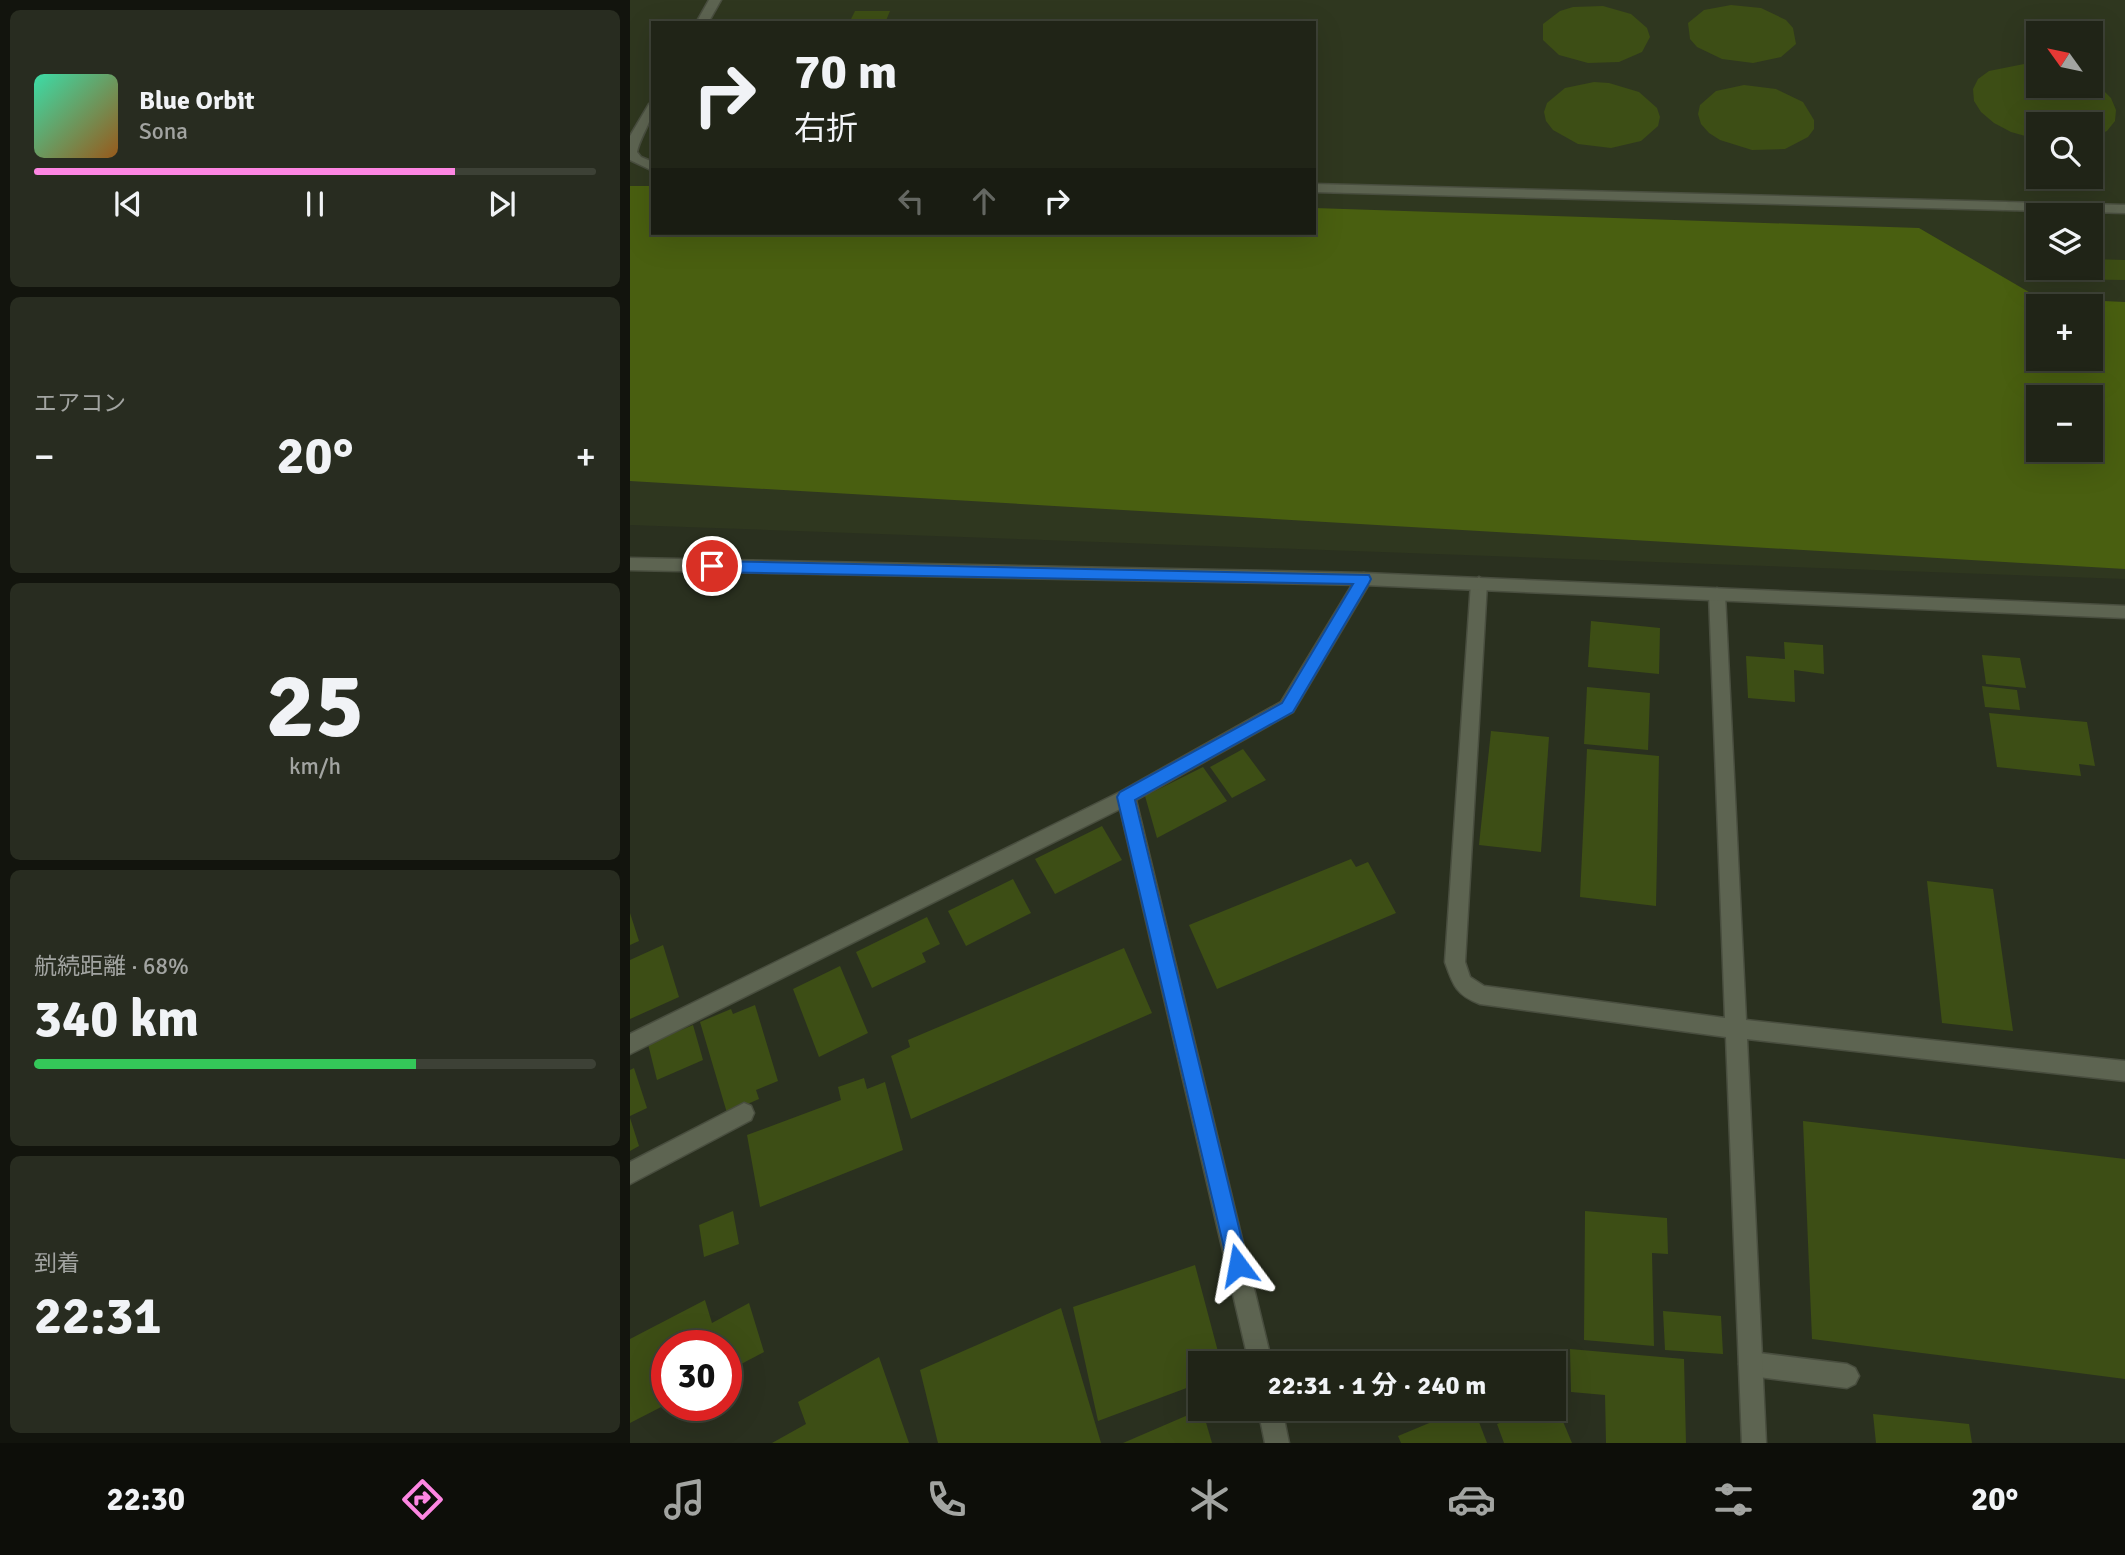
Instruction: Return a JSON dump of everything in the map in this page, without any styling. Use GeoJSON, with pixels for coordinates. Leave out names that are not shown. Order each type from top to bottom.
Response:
{"type":"FeatureCollection","features":[{"type":"Feature","properties":{"kind":"street"},"geometry":{"type":"LineString","coordinates":[[703,21],[715,0]]}},
{"type":"Feature","properties":{"kind":"street"},"geometry":{"type":"LineString","coordinates":[[651,110],[633,141],[631,152],[636,160],[651,166]]}},
{"type":"Feature","properties":{"kind":"street"},"geometry":{"type":"LineString","coordinates":[[1316,188],[2125,209]]}},
{"type":"Feature","properties":{"kind":"street"},"geometry":{"type":"LineString","coordinates":[[630,564],[1364,579],[2125,612]]}},
{"type":"Feature","properties":{"kind":"street"},"geometry":{"type":"LineString","coordinates":[[630,1044],[1126,797],[1287,707],[1364,579]]}},
{"type":"Feature","properties":{"kind":"street"},"geometry":{"type":"LineString","coordinates":[[1479,583],[1455,962],[1462,983],[1480,995],[1738,1029],[2125,1072]]}},
{"type":"Feature","properties":{"kind":"street"},"geometry":{"type":"LineString","coordinates":[[1717,594],[1754,1443]]}},
{"type":"Feature","properties":{"kind":"street"},"geometry":{"type":"LineString","coordinates":[[1126,797],[1258,1351]]}},
{"type":"Feature","properties":{"kind":"street"},"geometry":{"type":"LineString","coordinates":[[630,1173],[744,1114]]}},
{"type":"Feature","properties":{"kind":"street"},"geometry":{"type":"LineString","coordinates":[[1751,1364],[1847,1376]]}},
{"type":"Feature","properties":{"kind":"street"},"geometry":{"type":"LineString","coordinates":[[1273,1421],[1278,1443]]}},
{"type":"Feature","properties":{"kind":"shaded area"},"geometry":{"type":"Polygon","coordinates":[[[630,0],[2125,0],[2125,579],[630,525],[630,0]]]}},
{"type":"Feature","properties":{"kind":"green space"},"geometry":{"type":"Polygon","coordinates":[[[630,186],[651,186],[651,235],[1316,235],[1316,208],[1919,228],[2032,294],[2026,294],[2026,371],[2103,371],[2103,301],[2125,302],[2125,569],[630,481],[630,186]]]}},
{"type":"Feature","properties":{"kind":"building"},"geometry":{"type":"Polygon","coordinates":[[[1731,5],[1761,8],[1786,20],[1793,28],[1796,44],[1781,57],[1753,63],[1722,59],[1697,47],[1690,39],[1688,23],[1704,10],[1731,5]]]}},
{"type":"Feature","properties":{"kind":"building"},"geometry":{"type":"Polygon","coordinates":[[[1603,6],[1631,14],[1647,28],[1650,37],[1642,52],[1619,62],[1588,63],[1559,55],[1543,40],[1543,24],[1560,11],[1573,7],[1603,6]]]}},
{"type":"Feature","properties":{"kind":"building"},"geometry":{"type":"Polygon","coordinates":[[[855,11],[890,11],[886,21],[850,21],[855,11]]]}},
{"type":"Feature","properties":{"kind":"building"},"geometry":{"type":"Polygon","coordinates":[[[2026,64],[2026,98],[2104,98],[2104,91],[2111,98],[2116,110],[2115,121],[2103,133],[2103,112],[2026,112],[2026,136],[2011,132],[1994,123],[1981,112],[1974,101],[1973,89],[1978,79],[1989,71],[2026,64]]]}},
{"type":"Feature","properties":{"kind":"building"},"geometry":{"type":"Polygon","coordinates":[[[1594,82],[1609,83],[1639,92],[1657,108],[1660,117],[1658,126],[1641,141],[1611,148],[1578,144],[1553,130],[1546,121],[1544,112],[1547,103],[1565,88],[1594,82]]]}},
{"type":"Feature","properties":{"kind":"building"},"geometry":{"type":"Polygon","coordinates":[[[1744,85],[1776,89],[1803,102],[1814,120],[1814,129],[1808,137],[1785,149],[1752,150],[1720,140],[1709,133],[1701,124],[1698,114],[1700,105],[1716,91],[1744,85]]]}},
{"type":"Feature","properties":{"kind":"building"},"geometry":{"type":"Polygon","coordinates":[[[2103,259],[2125,260],[2125,280],[2103,280],[2103,259]]]}},
{"type":"Feature","properties":{"kind":"building"},"geometry":{"type":"Polygon","coordinates":[[[1591,621],[1660,628],[1659,674],[1588,667],[1591,621]]]}},
{"type":"Feature","properties":{"kind":"building"},"geometry":{"type":"Polygon","coordinates":[[[1784,642],[1823,645],[1824,674],[1794,670],[1795,702],[1748,698],[1746,656],[1785,659],[1784,642]]]}},
{"type":"Feature","properties":{"kind":"building"},"geometry":{"type":"Polygon","coordinates":[[[1982,655],[2020,658],[2026,688],[1986,684],[1982,655]]]}},
{"type":"Feature","properties":{"kind":"building"},"geometry":{"type":"Polygon","coordinates":[[[1982,686],[2017,690],[2020,710],[1985,707],[1982,686]]]}},
{"type":"Feature","properties":{"kind":"building"},"geometry":{"type":"Polygon","coordinates":[[[1587,687],[1650,693],[1648,750],[1584,744],[1587,687]]]}},
{"type":"Feature","properties":{"kind":"building"},"geometry":{"type":"Polygon","coordinates":[[[1989,713],[2087,722],[2095,766],[2079,764],[2081,776],[1997,767],[1989,713]]]}},
{"type":"Feature","properties":{"kind":"building"},"geometry":{"type":"Polygon","coordinates":[[[1491,731],[1549,737],[1541,852],[1479,845],[1491,731]]]}},
{"type":"Feature","properties":{"kind":"building"},"geometry":{"type":"Polygon","coordinates":[[[1243,749],[1266,780],[1232,798],[1210,767],[1243,749]]]}},
{"type":"Feature","properties":{"kind":"building"},"geometry":{"type":"Polygon","coordinates":[[[1587,749],[1659,756],[1656,906],[1580,897],[1587,749]]]}},
{"type":"Feature","properties":{"kind":"building"},"geometry":{"type":"Polygon","coordinates":[[[1203,767],[1227,801],[1157,838],[1145,796],[1203,767]]]}},
{"type":"Feature","properties":{"kind":"building"},"geometry":{"type":"Polygon","coordinates":[[[1102,826],[1122,860],[1055,894],[1035,859],[1102,826]]]}},
{"type":"Feature","properties":{"kind":"building"},"geometry":{"type":"Polygon","coordinates":[[[1351,859],[1356,867],[1368,862],[1396,913],[1217,989],[1189,925],[1351,859]]]}},
{"type":"Feature","properties":{"kind":"building"},"geometry":{"type":"Polygon","coordinates":[[[1013,879],[1031,913],[966,946],[948,911],[1013,879]]]}},
{"type":"Feature","properties":{"kind":"building"},"geometry":{"type":"Polygon","coordinates":[[[1927,881],[1993,889],[2013,1031],[1942,1023],[1927,881]]]}},
{"type":"Feature","properties":{"kind":"building"},"geometry":{"type":"Polygon","coordinates":[[[630,913],[639,941],[630,945],[630,913]]]}},
{"type":"Feature","properties":{"kind":"building"},"geometry":{"type":"Polygon","coordinates":[[[927,917],[940,944],[922,953],[926,962],[872,988],[856,952],[927,917]]]}},
{"type":"Feature","properties":{"kind":"building"},"geometry":{"type":"Polygon","coordinates":[[[663,945],[679,997],[630,1019],[630,960],[663,945]]]}},
{"type":"Feature","properties":{"kind":"building"},"geometry":{"type":"Polygon","coordinates":[[[1124,948],[1152,1013],[911,1119],[891,1056],[910,1047],[908,1040],[1124,948]]]}},
{"type":"Feature","properties":{"kind":"building"},"geometry":{"type":"Polygon","coordinates":[[[840,966],[868,1033],[819,1057],[793,989],[840,966]]]}},
{"type":"Feature","properties":{"kind":"building"},"geometry":{"type":"Polygon","coordinates":[[[755,1005],[778,1081],[756,1090],[759,1099],[727,1113],[700,1022],[731,1009],[733,1014],[755,1005]]]}},
{"type":"Feature","properties":{"kind":"building"},"geometry":{"type":"Polygon","coordinates":[[[693,1025],[703,1060],[657,1080],[648,1044],[693,1025]]]}},
{"type":"Feature","properties":{"kind":"building"},"geometry":{"type":"Polygon","coordinates":[[[634,1068],[647,1108],[630,1116],[630,1070],[634,1068]]]}},
{"type":"Feature","properties":{"kind":"building"},"geometry":{"type":"Polygon","coordinates":[[[864,1078],[867,1089],[885,1082],[903,1150],[760,1207],[747,1135],[841,1100],[838,1087],[864,1078]]]}},
{"type":"Feature","properties":{"kind":"building"},"geometry":{"type":"Polygon","coordinates":[[[630,1118],[639,1146],[630,1151],[630,1118]]]}},
{"type":"Feature","properties":{"kind":"building"},"geometry":{"type":"Polygon","coordinates":[[[1803,1121],[2125,1159],[2125,1379],[1812,1339],[1803,1121]]]}},
{"type":"Feature","properties":{"kind":"building"},"geometry":{"type":"Polygon","coordinates":[[[733,1211],[739,1244],[704,1257],[699,1225],[733,1211]]]}},
{"type":"Feature","properties":{"kind":"building"},"geometry":{"type":"Polygon","coordinates":[[[1585,1211],[1667,1218],[1668,1254],[1652,1253],[1654,1346],[1584,1340],[1585,1211]]]}},
{"type":"Feature","properties":{"kind":"building"},"geometry":{"type":"Polygon","coordinates":[[[1195,1265],[1218,1351],[1188,1351],[1188,1387],[1098,1421],[1073,1307],[1195,1265]]]}},
{"type":"Feature","properties":{"kind":"building"},"geometry":{"type":"Polygon","coordinates":[[[705,1300],[712,1323],[749,1303],[764,1352],[742,1364],[742,1330],[651,1330],[651,1412],[630,1423],[630,1339],[705,1300]]]}},
{"type":"Feature","properties":{"kind":"building"},"geometry":{"type":"Polygon","coordinates":[[[1061,1308],[1101,1443],[938,1443],[920,1370],[1061,1308]]]}},
{"type":"Feature","properties":{"kind":"building"},"geometry":{"type":"Polygon","coordinates":[[[1663,1311],[1721,1316],[1723,1354],[1665,1350],[1663,1311]]]}},
{"type":"Feature","properties":{"kind":"building"},"geometry":{"type":"Polygon","coordinates":[[[1570,1349],[1684,1359],[1686,1443],[1606,1443],[1605,1395],[1571,1392],[1570,1349]]]}},
{"type":"Feature","properties":{"kind":"building"},"geometry":{"type":"Polygon","coordinates":[[[879,1357],[909,1443],[772,1443],[806,1424],[798,1402],[879,1357]]]}},
{"type":"Feature","properties":{"kind":"building"},"geometry":{"type":"Polygon","coordinates":[[[1873,1414],[1969,1424],[1972,1443],[1876,1443],[1873,1414]]]}},
{"type":"Feature","properties":{"kind":"building"},"geometry":{"type":"Polygon","coordinates":[[[1188,1415],[1188,1421],[1206,1421],[1212,1443],[1123,1443],[1188,1415]]]}},
{"type":"Feature","properties":{"kind":"building"},"geometry":{"type":"Polygon","coordinates":[[[1434,1421],[1479,1421],[1487,1443],[1401,1443],[1398,1436],[1434,1421]]]}},
{"type":"Feature","properties":{"kind":"building"},"geometry":{"type":"Polygon","coordinates":[[[1505,1421],[1563,1421],[1572,1443],[1504,1443],[1497,1424],[1505,1421]]]}},
{"type":"Feature","properties":{"kind":"route"},"geometry":{"type":"LineString","coordinates":[[712,566],[1364,579],[1287,707],[1126,797],[1238,1265]]}}]}
